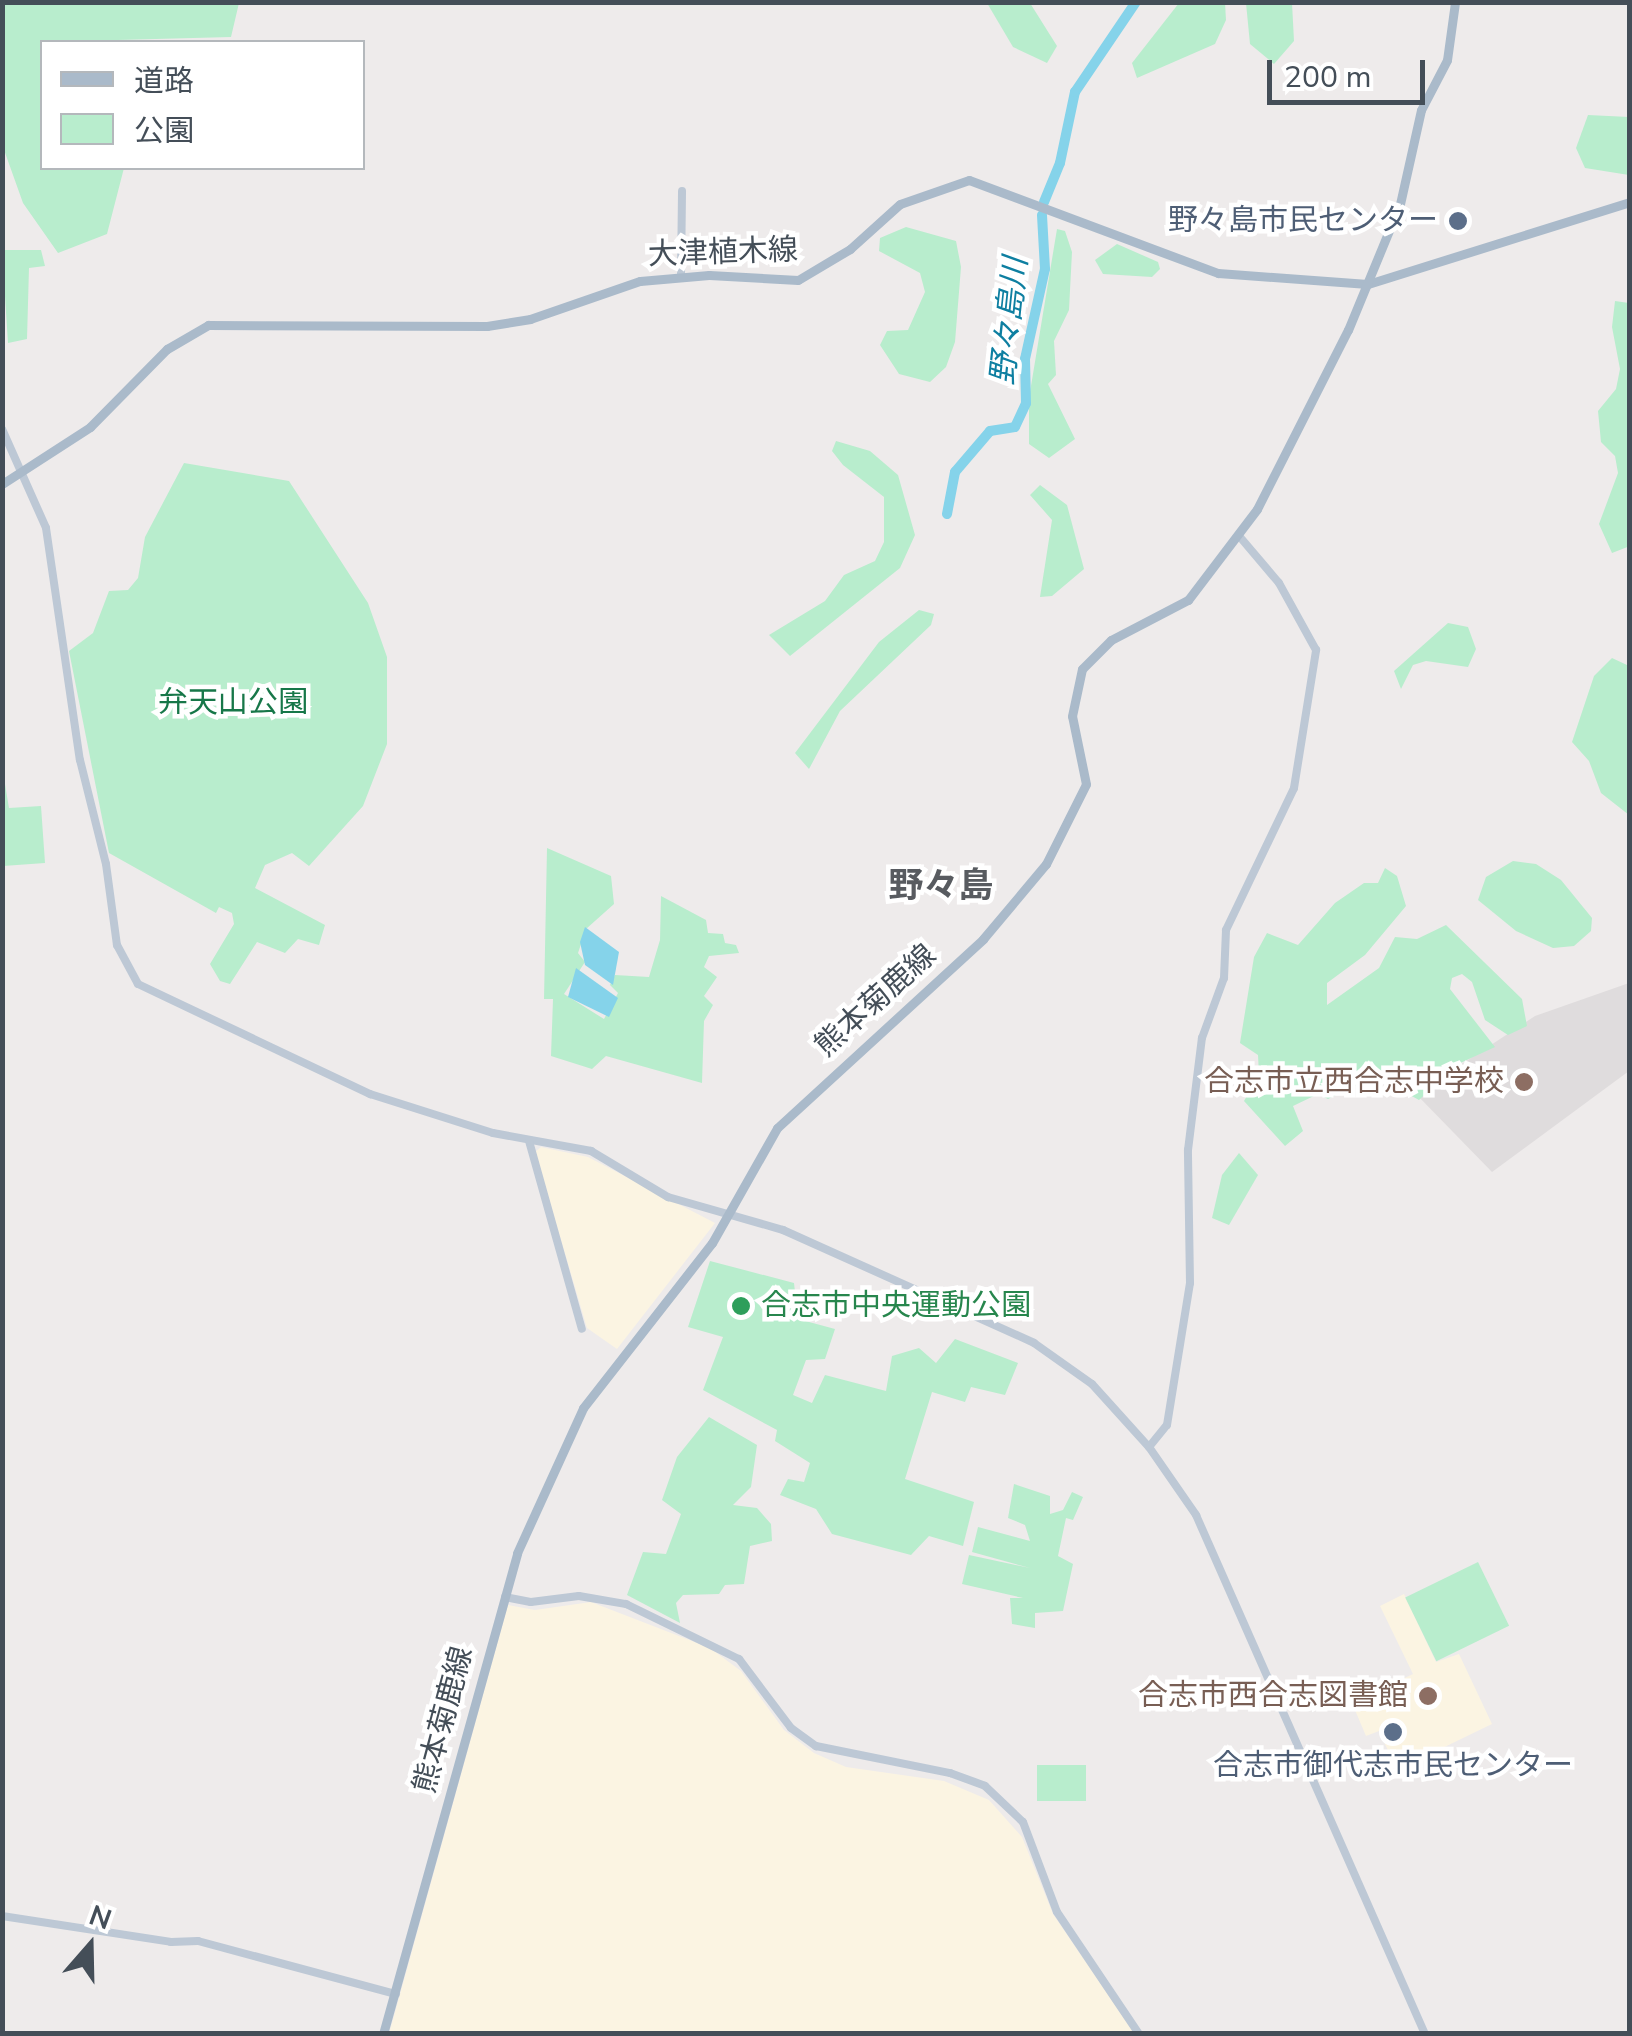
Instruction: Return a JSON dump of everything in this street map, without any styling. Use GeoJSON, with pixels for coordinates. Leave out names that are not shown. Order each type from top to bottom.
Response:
{"type":"FeatureCollection","features":[{"type":"Feature","properties":{"kind":"main road","name":"熊本菊鹿線"},"geometry":{"type":"LineString","coordinates":[[383,2034],[504,1597],[583,1408],[730,1214],[777,1128],[982,939],[1046,864],[1086,784],[1072,705],[1093,654],[1188,600],[1240,537],[1368,284],[1400,204],[1421,110],[1447,60],[1455,2]]}},
{"type":"Feature","properties":{"kind":"main road","name":"大津植木線"},"geometry":{"type":"LineString","coordinates":[[2,484],[90,426],[167,348],[208,325],[510,324],[612,285],[680,275],[810,277],[900,204],[969,180],[1218,273],[1368,284],[1630,202]]}},
{"type":"Feature","properties":{"kind":"street"},"geometry":{"type":"LineString","coordinates":[[680,275],[682,192]]}},
{"type":"Feature","properties":{"kind":"street"},"geometry":{"type":"LineString","coordinates":[[2,429],[46,528],[80,760],[106,864],[117,945],[130,974],[150,993],[370,1094],[528,1141],[591,1151],[668,1196],[783,1230],[1034,1343],[1092,1384],[1149,1447],[1196,1515],[1425,2034]]}},
{"type":"Feature","properties":{"kind":"street"},"geometry":{"type":"LineString","coordinates":[[1149,1447],[1167,1425],[1190,1283],[1188,1150],[1202,1038],[1224,978],[1226,930],[1294,788],[1316,650],[1279,584],[1240,537]]}},
{"type":"Feature","properties":{"kind":"street"},"geometry":{"type":"LineString","coordinates":[[528,1141],[582,1329]]}},
{"type":"Feature","properties":{"kind":"street"},"geometry":{"type":"LineString","coordinates":[[504,1597],[531,1602],[578,1596],[626,1604],[739,1658],[791,1728],[816,1746],[950,1772],[985,1786],[1023,1822],[1057,1912],[1139,2034]]}},
{"type":"Feature","properties":{"kind":"street"},"geometry":{"type":"LineString","coordinates":[[2,1916],[198,1941],[396,1994]]}},
{"type":"Feature","properties":{"kind":"shaded area","name":"合志市立西合志中学校"},"geometry":{"type":"Polygon","coordinates":[[[1629,983],[1629,1071],[1492,1172],[1416,1094],[1535,1016],[1629,983]]]}},
{"type":"Feature","properties":{"kind":"shaded area"},"geometry":{"type":"Polygon","coordinates":[[[541,1147],[588,1157],[715,1223],[617,1349],[587,1328],[535,1152],[541,1147]]]}},
{"type":"Feature","properties":{"kind":"shaded area"},"geometry":{"type":"Polygon","coordinates":[[[1404,1594],[1436,1662],[1459,1654],[1492,1724],[1397,1770],[1379,1731],[1366,1736],[1352,1703],[1413,1674],[1380,1606],[1404,1594]]]}},
{"type":"Feature","properties":{"kind":"shaded area"},"geometry":{"type":"Polygon","coordinates":[[[591,1602],[710,1648],[741,1671],[784,1730],[814,1753],[846,1767],[944,1781],[989,1800],[1022,1837],[1053,1914],[1134,2033],[389,2034],[508,1605],[535,1610],[591,1602]]]}},
{"type":"Feature","properties":{"kind":"green space"},"geometry":{"type":"Polygon","coordinates":[[[2,3],[239,3],[231,37],[40,40],[40,170],[123,170],[107,234],[58,253],[23,203],[3,147],[2,3]]]}},
{"type":"Feature","properties":{"kind":"green space"},"geometry":{"type":"Polygon","coordinates":[[[987,3],[1030,3],[1057,46],[1047,63],[1013,47],[987,3]]]}},
{"type":"Feature","properties":{"kind":"green space"},"geometry":{"type":"Polygon","coordinates":[[[1179,3],[1225,3],[1226,20],[1215,44],[1137,78],[1132,63],[1179,3]]]}},
{"type":"Feature","properties":{"kind":"green space"},"geometry":{"type":"Polygon","coordinates":[[[1246,3],[1292,3],[1294,41],[1274,64],[1250,44],[1246,3]]]}},
{"type":"Feature","properties":{"kind":"green space"},"geometry":{"type":"Polygon","coordinates":[[[1588,115],[1629,117],[1629,175],[1585,168],[1576,148],[1588,115]]]}},
{"type":"Feature","properties":{"kind":"green space"},"geometry":{"type":"Polygon","coordinates":[[[906,227],[956,241],[961,267],[955,342],[946,367],[930,382],[899,374],[880,345],[887,331],[908,330],[925,292],[920,273],[879,251],[880,238],[906,227]]]}},
{"type":"Feature","properties":{"kind":"green space"},"geometry":{"type":"Polygon","coordinates":[[[1057,229],[1065,231],[1072,252],[1069,310],[1054,341],[1056,375],[1048,384],[1075,439],[1049,458],[1029,444],[1029,398],[1057,229]]]}},
{"type":"Feature","properties":{"kind":"green space"},"geometry":{"type":"Polygon","coordinates":[[[1117,244],[1158,262],[1160,269],[1152,277],[1103,274],[1095,260],[1117,244]]]}},
{"type":"Feature","properties":{"kind":"green space"},"geometry":{"type":"Polygon","coordinates":[[[2,250],[41,250],[45,266],[29,268],[27,339],[8,343],[2,250]]]}},
{"type":"Feature","properties":{"kind":"green space"},"geometry":{"type":"Polygon","coordinates":[[[1615,301],[1629,303],[1630,546],[1612,553],[1599,524],[1618,473],[1615,456],[1601,442],[1598,411],[1616,389],[1620,369],[1612,327],[1615,301]]]}},
{"type":"Feature","properties":{"kind":"green space"},"geometry":{"type":"Polygon","coordinates":[[[836,441],[870,451],[898,475],[915,535],[900,568],[790,656],[769,635],[825,601],[844,575],[875,561],[884,542],[884,497],[843,465],[832,451],[836,441]]]}},
{"type":"Feature","properties":{"kind":"green space","name":"弁天山公園"},"geometry":{"type":"Polygon","coordinates":[[[184,463],[289,481],[368,603],[387,657],[387,744],[363,806],[309,866],[292,853],[265,865],[255,888],[325,925],[319,945],[298,939],[285,953],[257,942],[230,984],[220,981],[210,964],[234,924],[232,913],[219,907],[216,913],[109,853],[69,651],[93,633],[109,591],[128,590],[138,578],[145,537],[184,463]]]}},
{"type":"Feature","properties":{"kind":"green space"},"geometry":{"type":"Polygon","coordinates":[[[1040,485],[1067,505],[1084,569],[1052,596],[1040,597],[1052,520],[1030,495],[1040,485]]]}},
{"type":"Feature","properties":{"kind":"green space"},"geometry":{"type":"Polygon","coordinates":[[[919,610],[934,614],[931,625],[840,711],[809,769],[795,753],[879,642],[919,610]]]}},
{"type":"Feature","properties":{"kind":"green space"},"geometry":{"type":"Polygon","coordinates":[[[1448,623],[1468,627],[1476,649],[1468,667],[1426,661],[1413,665],[1401,689],[1394,671],[1448,623]]]}},
{"type":"Feature","properties":{"kind":"green space"},"geometry":{"type":"Polygon","coordinates":[[[1612,658],[1627,665],[1629,680],[1629,815],[1601,793],[1589,761],[1572,742],[1594,676],[1612,658]]]}},
{"type":"Feature","properties":{"kind":"green space"},"geometry":{"type":"Polygon","coordinates":[[[3,772],[9,808],[41,806],[45,863],[3,866],[3,772]]]}},
{"type":"Feature","properties":{"kind":"green space"},"geometry":{"type":"Polygon","coordinates":[[[547,848],[611,876],[614,904],[586,929],[578,953],[585,962],[564,994],[604,1019],[618,993],[610,985],[615,975],[649,977],[660,940],[661,896],[706,920],[708,933],[723,934],[725,943],[736,945],[739,953],[709,956],[704,967],[717,977],[704,996],[713,1005],[704,1021],[702,1083],[606,1056],[592,1069],[551,1056],[553,999],[544,999],[547,848]]]}},
{"type":"Feature","properties":{"kind":"green space"},"geometry":{"type":"Polygon","coordinates":[[[1513,861],[1536,864],[1561,880],[1592,918],[1591,931],[1574,946],[1553,948],[1516,931],[1478,900],[1486,877],[1513,861]]]}},
{"type":"Feature","properties":{"kind":"green space"},"geometry":{"type":"Polygon","coordinates":[[[1385,868],[1397,876],[1406,906],[1365,955],[1327,983],[1327,1005],[1379,968],[1395,937],[1417,939],[1446,925],[1522,999],[1527,1026],[1508,1035],[1485,1020],[1472,982],[1462,974],[1452,978],[1450,989],[1495,1047],[1456,1065],[1419,1100],[1375,1076],[1328,1099],[1318,1094],[1293,1106],[1303,1131],[1285,1146],[1244,1101],[1259,1075],[1258,1055],[1240,1043],[1254,957],[1267,933],[1298,945],[1335,903],[1364,883],[1378,883],[1385,868]]]}},
{"type":"Feature","properties":{"kind":"green space"},"geometry":{"type":"Polygon","coordinates":[[[1239,1153],[1258,1175],[1229,1225],[1212,1218],[1222,1175],[1239,1153]]]}},
{"type":"Feature","properties":{"kind":"green space"},"geometry":{"type":"Polygon","coordinates":[[[710,1261],[794,1283],[798,1319],[835,1329],[825,1359],[806,1360],[793,1395],[812,1403],[825,1375],[886,1391],[892,1356],[919,1348],[936,1363],[955,1339],[1018,1363],[1005,1395],[971,1387],[965,1402],[932,1392],[905,1479],[974,1502],[963,1546],[929,1536],[911,1555],[832,1534],[816,1509],[780,1495],[788,1479],[804,1482],[810,1463],[775,1441],[777,1430],[703,1390],[723,1337],[688,1327],[710,1261]]]}},
{"type":"Feature","properties":{"kind":"green space"},"geometry":{"type":"Polygon","coordinates":[[[709,1417],[757,1445],[751,1487],[733,1505],[757,1508],[771,1524],[772,1541],[750,1546],[744,1584],[725,1585],[719,1594],[683,1595],[676,1603],[680,1623],[627,1595],[643,1552],[666,1554],[681,1514],[662,1500],[677,1457],[709,1417]]]}},
{"type":"Feature","properties":{"kind":"green space"},"geometry":{"type":"Polygon","coordinates":[[[1014,1484],[1050,1496],[1050,1514],[1063,1510],[1072,1492],[1083,1497],[1073,1520],[1066,1518],[1058,1556],[1073,1564],[1063,1611],[1035,1613],[1035,1628],[1012,1624],[1010,1598],[1023,1598],[962,1584],[969,1555],[1030,1568],[972,1552],[978,1527],[1030,1541],[1025,1525],[1008,1518],[1014,1484]]]}},
{"type":"Feature","properties":{"kind":"green space"},"geometry":{"type":"Polygon","coordinates":[[[1478,1562],[1509,1626],[1436,1661],[1405,1598],[1478,1562]]]}},
{"type":"Feature","properties":{"kind":"green space"},"geometry":{"type":"Polygon","coordinates":[[[1037,1765],[1086,1765],[1086,1801],[1037,1801],[1037,1765]]]}},
{"type":"Feature","properties":{"kind":"water"},"geometry":{"type":"Polygon","coordinates":[[[585,927],[619,952],[613,985],[585,965],[580,942],[585,927]]]}},
{"type":"Feature","properties":{"kind":"water"},"geometry":{"type":"Polygon","coordinates":[[[576,968],[618,998],[609,1017],[568,997],[576,968]]]}},
{"type":"Feature","properties":{"kind":"waterway","name":"野々島川"},"geometry":{"type":"LineString","coordinates":[[1044,202],[1060,163],[1075,92],[1136,2]]}},
{"type":"Feature","properties":{"kind":"waterway","name":"野々島川"},"geometry":{"type":"LineString","coordinates":[[947,514],[955,472],[990,431],[1015,427],[1026,403],[1025,359],[1045,269],[1042,215]]}},
{"type":"Feature","properties":{"kind":"place","name":"野々島市民センター"},"geometry":{"type":"Point","coordinates":[1458,221]}},
{"type":"Feature","properties":{"kind":"place","name":"合志市立西合志中学校"},"geometry":{"type":"Point","coordinates":[1524,1082]}},
{"type":"Feature","properties":{"kind":"place","name":"合志市中央運動公園"},"geometry":{"type":"Point","coordinates":[741,1306]}},
{"type":"Feature","properties":{"kind":"place","name":"合志市西合志図書館"},"geometry":{"type":"Point","coordinates":[1428,1696]}},
{"type":"Feature","properties":{"kind":"place","name":"合志市御代志市民センター"},"geometry":{"type":"Point","coordinates":[1393,1732]}},
{"type":"Feature","properties":{"kind":"district","name":"野々島"},"geometry":{"type":"Point","coordinates":[941,886]}}]}
